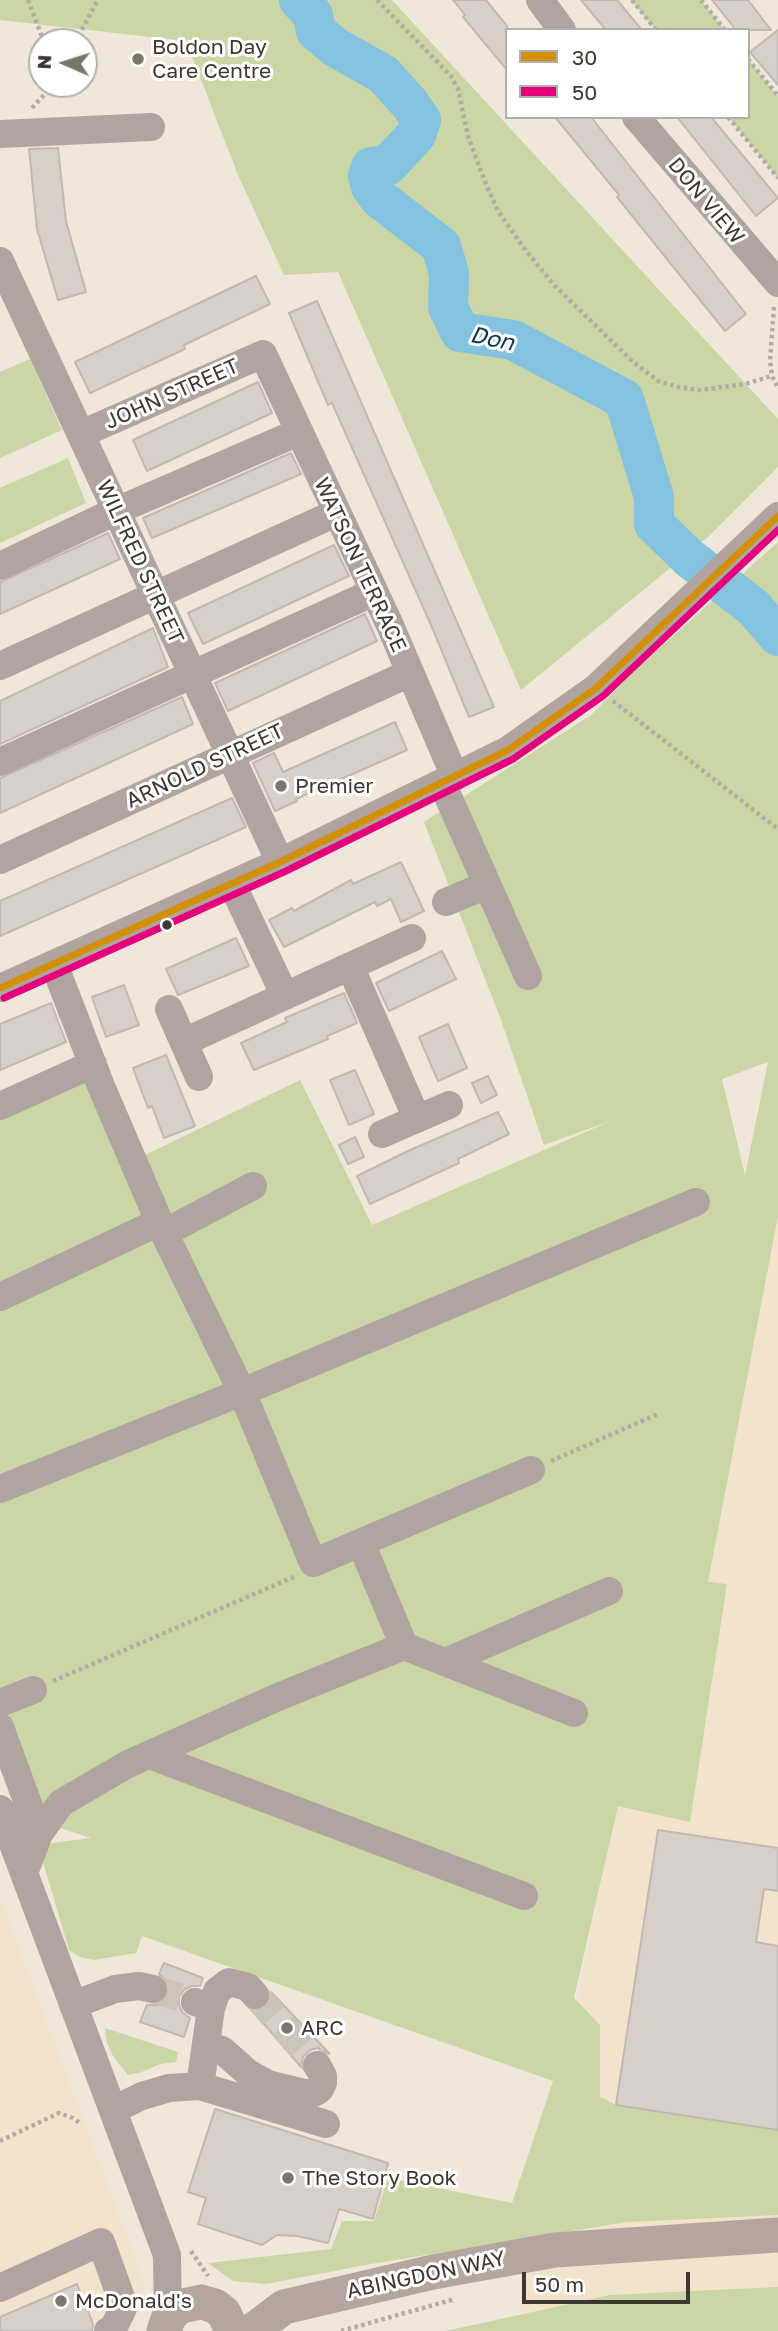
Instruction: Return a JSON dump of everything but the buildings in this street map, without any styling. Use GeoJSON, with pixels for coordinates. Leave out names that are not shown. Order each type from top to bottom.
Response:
{"type":"FeatureCollection","features":[{"type":"Feature","properties":{"kind":"main road","name":"ABINGDON WAY"},"geometry":{"type":"LineString","coordinates":[[164,2326],[182,2306],[192,2302],[220,2314],[265,2305],[284,2307],[433,2272],[555,2250],[778,2235]]}},
{"type":"Feature","properties":{"kind":"main road","name":"ABINGDON WAY"},"geometry":{"type":"LineString","coordinates":[[252,2331],[284,2307]]}},
{"type":"Feature","properties":{"kind":"street"},"geometry":{"type":"LineString","coordinates":[[540,0],[561,28]]}},
{"type":"Feature","properties":{"kind":"street","name":"DON VIEW"},"geometry":{"type":"LineString","coordinates":[[638,119],[777,283]]}},
{"type":"Feature","properties":{"kind":"street"},"geometry":{"type":"LineString","coordinates":[[0,134],[151,127]]}},
{"type":"Feature","properties":{"kind":"street","name":"WILFRED STREET"},"geometry":{"type":"LineString","coordinates":[[0,261],[280,862]]}},
{"type":"Feature","properties":{"kind":"street","name":"JOHN STREET"},"geometry":{"type":"LineString","coordinates":[[81,434],[263,354]]}},
{"type":"Feature","properties":{"kind":"street","name":"WATSON TERRACE"},"geometry":{"type":"LineString","coordinates":[[263,354],[410,673],[487,885],[528,976]]}},
{"type":"Feature","properties":{"kind":"street"},"geometry":{"type":"LineString","coordinates":[[0,566],[116,511],[299,432]]}},
{"type":"Feature","properties":{"kind":"street"},"geometry":{"type":"LineString","coordinates":[[0,666],[337,513]]}},
{"type":"Feature","properties":{"kind":"street"},"geometry":{"type":"LineString","coordinates":[[0,988],[280,862],[508,750],[596,688],[778,516]]}},
{"type":"Feature","properties":{"kind":"street"},"geometry":{"type":"LineString","coordinates":[[0,762],[374,592]]}},
{"type":"Feature","properties":{"kind":"street","name":"ARNOLD STREET"},"geometry":{"type":"LineString","coordinates":[[0,860],[410,673]]}},
{"type":"Feature","properties":{"kind":"street"},"geometry":{"type":"LineString","coordinates":[[232,884],[285,996]]}},
{"type":"Feature","properties":{"kind":"street"},"geometry":{"type":"LineString","coordinates":[[446,902],[487,885]]}},
{"type":"Feature","properties":{"kind":"street"},"geometry":{"type":"LineString","coordinates":[[184,1042],[412,938]]}},
{"type":"Feature","properties":{"kind":"street"},"geometry":{"type":"LineString","coordinates":[[54,964],[162,1228],[242,1392],[313,1563],[531,1470]]}},
{"type":"Feature","properties":{"kind":"street"},"geometry":{"type":"LineString","coordinates":[[350,966],[417,1119]]}},
{"type":"Feature","properties":{"kind":"street"},"geometry":{"type":"LineString","coordinates":[[169,1009],[199,1077]]}},
{"type":"Feature","properties":{"kind":"street"},"geometry":{"type":"LineString","coordinates":[[0,1106],[93,1064]]}},
{"type":"Feature","properties":{"kind":"street"},"geometry":{"type":"LineString","coordinates":[[382,1134],[449,1105]]}},
{"type":"Feature","properties":{"kind":"street"},"geometry":{"type":"LineString","coordinates":[[0,1297],[253,1186]]}},
{"type":"Feature","properties":{"kind":"street"},"geometry":{"type":"LineString","coordinates":[[0,1489],[242,1392],[696,1202]]}},
{"type":"Feature","properties":{"kind":"street"},"geometry":{"type":"LineString","coordinates":[[361,1543],[404,1646]]}},
{"type":"Feature","properties":{"kind":"street"},"geometry":{"type":"LineString","coordinates":[[445,1662],[609,1591]]}},
{"type":"Feature","properties":{"kind":"street"},"geometry":{"type":"LineString","coordinates":[[24,1873],[40,1834],[61,1803],[149,1755],[278,1697],[404,1646],[574,1713]]}},
{"type":"Feature","properties":{"kind":"street"},"geometry":{"type":"LineString","coordinates":[[0,1703],[33,1690]]}},
{"type":"Feature","properties":{"kind":"street"},"geometry":{"type":"LineString","coordinates":[[0,1727],[40,1834]]}},
{"type":"Feature","properties":{"kind":"street"},"geometry":{"type":"LineString","coordinates":[[149,1755],[524,1896]]}},
{"type":"Feature","properties":{"kind":"street"},"geometry":{"type":"LineString","coordinates":[[0,1809],[167,2255],[220,2314]]}},
{"type":"Feature","properties":{"kind":"street"},"geometry":{"type":"LineString","coordinates":[[209,2089],[203,2005],[229,1982],[248,1987],[255,1995]]}},
{"type":"Feature","properties":{"kind":"street"},"geometry":{"type":"LineString","coordinates":[[73,2004],[115,1989],[139,1986],[153,1989]]}},
{"type":"Feature","properties":{"kind":"street"},"geometry":{"type":"LineString","coordinates":[[206,2045],[222,2050],[248,2073],[268,2084],[305,2093],[314,2093],[320,2089],[323,2076],[317,2065]]}},
{"type":"Feature","properties":{"kind":"street"},"geometry":{"type":"LineString","coordinates":[[209,2089],[248,2073]]}},
{"type":"Feature","properties":{"kind":"street"},"geometry":{"type":"LineString","coordinates":[[113,2110],[142,2096],[169,2088],[209,2089],[326,2124]]}},
{"type":"Feature","properties":{"kind":"street"},"geometry":{"type":"LineString","coordinates":[[0,2288],[101,2242],[124,2306],[113,2329],[108,2331]]}},
{"type":"Feature","properties":{"kind":"street"},"geometry":{"type":"LineString","coordinates":[[164,2326],[167,2255]]}},
{"type":"Feature","properties":{"kind":"path"},"geometry":{"type":"LineString","coordinates":[[28,0],[39,28]]}},
{"type":"Feature","properties":{"kind":"path"},"geometry":{"type":"LineString","coordinates":[[83,28],[98,0]]}},
{"type":"Feature","properties":{"kind":"path"},"geometry":{"type":"LineString","coordinates":[[377,0],[451,76],[458,89],[468,136],[485,182],[498,211],[523,247],[554,285],[632,361],[658,380],[678,387],[700,390],[745,384],[772,376]]}},
{"type":"Feature","properties":{"kind":"path"},"geometry":{"type":"LineString","coordinates":[[632,0],[654,28]]}},
{"type":"Feature","properties":{"kind":"path"},"geometry":{"type":"LineString","coordinates":[[701,0],[723,28]]}},
{"type":"Feature","properties":{"kind":"path"},"geometry":{"type":"LineString","coordinates":[[750,61],[778,96]]}},
{"type":"Feature","properties":{"kind":"path"},"geometry":{"type":"LineString","coordinates":[[730,119],[778,178]]}},
{"type":"Feature","properties":{"kind":"path"},"geometry":{"type":"LineString","coordinates":[[777,283],[770,360],[772,376],[778,388]]}},
{"type":"Feature","properties":{"kind":"path"},"geometry":{"type":"LineString","coordinates":[[596,688],[778,829]]}},
{"type":"Feature","properties":{"kind":"path"},"geometry":{"type":"LineString","coordinates":[[531,1470],[658,1415]]}},
{"type":"Feature","properties":{"kind":"path"},"geometry":{"type":"LineString","coordinates":[[33,1690],[295,1577],[313,1563]]}},
{"type":"Feature","properties":{"kind":"path"},"geometry":{"type":"LineString","coordinates":[[0,2141],[60,2113],[81,2124]]}},
{"type":"Feature","properties":{"kind":"path"},"geometry":{"type":"LineString","coordinates":[[341,2331],[462,2297]]}},
{"type":"Feature","properties":{"kind":"shaded area"},"geometry":{"type":"Polygon","coordinates":[[[778,1194],[778,2331],[517,2331],[615,1811],[778,1194]]]}},
{"type":"Feature","properties":{"kind":"shaded area"},"geometry":{"type":"Polygon","coordinates":[[[0,1898],[145,2285],[135,2318],[125,2331],[0,2331],[0,1898]]]}},
{"type":"Feature","properties":{"kind":"green space"},"geometry":{"type":"Polygon","coordinates":[[[0,0],[392,0],[778,419],[778,467],[707,538],[521,690],[338,272],[284,275],[238,175],[186,41],[98,31],[98,28],[71,28],[0,20],[0,0]]]}},
{"type":"Feature","properties":{"kind":"green space"},"geometry":{"type":"Polygon","coordinates":[[[631,0],[701,0],[723,28],[653,28],[631,0]]]}},
{"type":"Feature","properties":{"kind":"green space"},"geometry":{"type":"Polygon","coordinates":[[[750,61],[778,96],[778,178],[730,119],[750,119],[750,61]]]}},
{"type":"Feature","properties":{"kind":"green space"},"geometry":{"type":"Polygon","coordinates":[[[30,359],[62,430],[0,458],[0,372],[30,359]]]}},
{"type":"Feature","properties":{"kind":"green space"},"geometry":{"type":"Polygon","coordinates":[[[68,458],[86,503],[0,543],[0,488],[68,458]]]}},
{"type":"Feature","properties":{"kind":"green space"},"geometry":{"type":"Polygon","coordinates":[[[778,542],[778,1216],[708,1582],[727,1584],[690,1822],[618,1806],[574,1998],[600,2025],[600,2097],[617,2105],[778,2130],[778,2215],[627,2222],[266,2284],[233,2281],[208,2263],[331,2249],[342,2221],[374,2221],[388,2178],[512,2203],[553,2081],[142,1936],[136,1953],[94,1960],[80,1957],[69,1950],[38,1845],[91,1838],[29,1818],[0,1732],[0,1117],[105,1064],[141,1157],[300,1080],[372,1225],[613,1120],[544,1145],[501,1020],[424,822],[591,715],[632,673],[778,542]],[[768,1062],[722,1079],[745,1175],[768,1062]]]}},
{"type":"Feature","properties":{"kind":"green space"},"geometry":{"type":"Polygon","coordinates":[[[105,2028],[178,2052],[176,2062],[160,2064],[128,2075],[113,2056],[107,2043],[105,2028]]]}},
{"type":"Feature","properties":{"kind":"green space"},"geometry":{"type":"Polygon","coordinates":[[[778,2287],[778,2331],[446,2331],[610,2295],[778,2287]]]}},
{"type":"Feature","properties":{"kind":"waterway","name":"Don"},"geometry":{"type":"LineString","coordinates":[[299,0],[313,15],[316,31],[335,47],[383,74],[421,120],[416,135],[388,165],[371,167],[368,176],[371,187],[380,199],[441,246],[449,273],[448,307],[460,332],[513,340],[624,399],[654,497],[654,524],[689,558],[753,607],[778,636]]}},
{"type":"Feature","properties":{"kind":"tunnel"},"geometry":{"type":"LineString","coordinates":[[153,1989],[195,2002]]}},
{"type":"Feature","properties":{"kind":"tunnel"},"geometry":{"type":"LineString","coordinates":[[255,1995],[317,2065]]}},
{"type":"Feature","properties":{"kind":"transit line","name":"30"},"geometry":{"type":"LineString","coordinates":[[0,988],[280,862],[508,750],[596,688],[778,516]]}},
{"type":"Feature","properties":{"kind":"transit line","name":"50"},"geometry":{"type":"LineString","coordinates":[[4,998],[284,872],[513,759],[603,696],[778,530]]}},
{"type":"Feature","properties":{"kind":"place","name":"Boldon Day Care Centre"},"geometry":{"type":"Point","coordinates":[138,59]}},
{"type":"Feature","properties":{"kind":"place","name":"Premier"},"geometry":{"type":"Point","coordinates":[281,786]}},
{"type":"Feature","properties":{"kind":"place","name":"ARC"},"geometry":{"type":"Point","coordinates":[287,2028]}},
{"type":"Feature","properties":{"kind":"place","name":"The Story Book"},"geometry":{"type":"Point","coordinates":[288,2178]}},
{"type":"Feature","properties":{"kind":"place","name":"McDonald's"},"geometry":{"type":"Point","coordinates":[61,2301]}}]}
